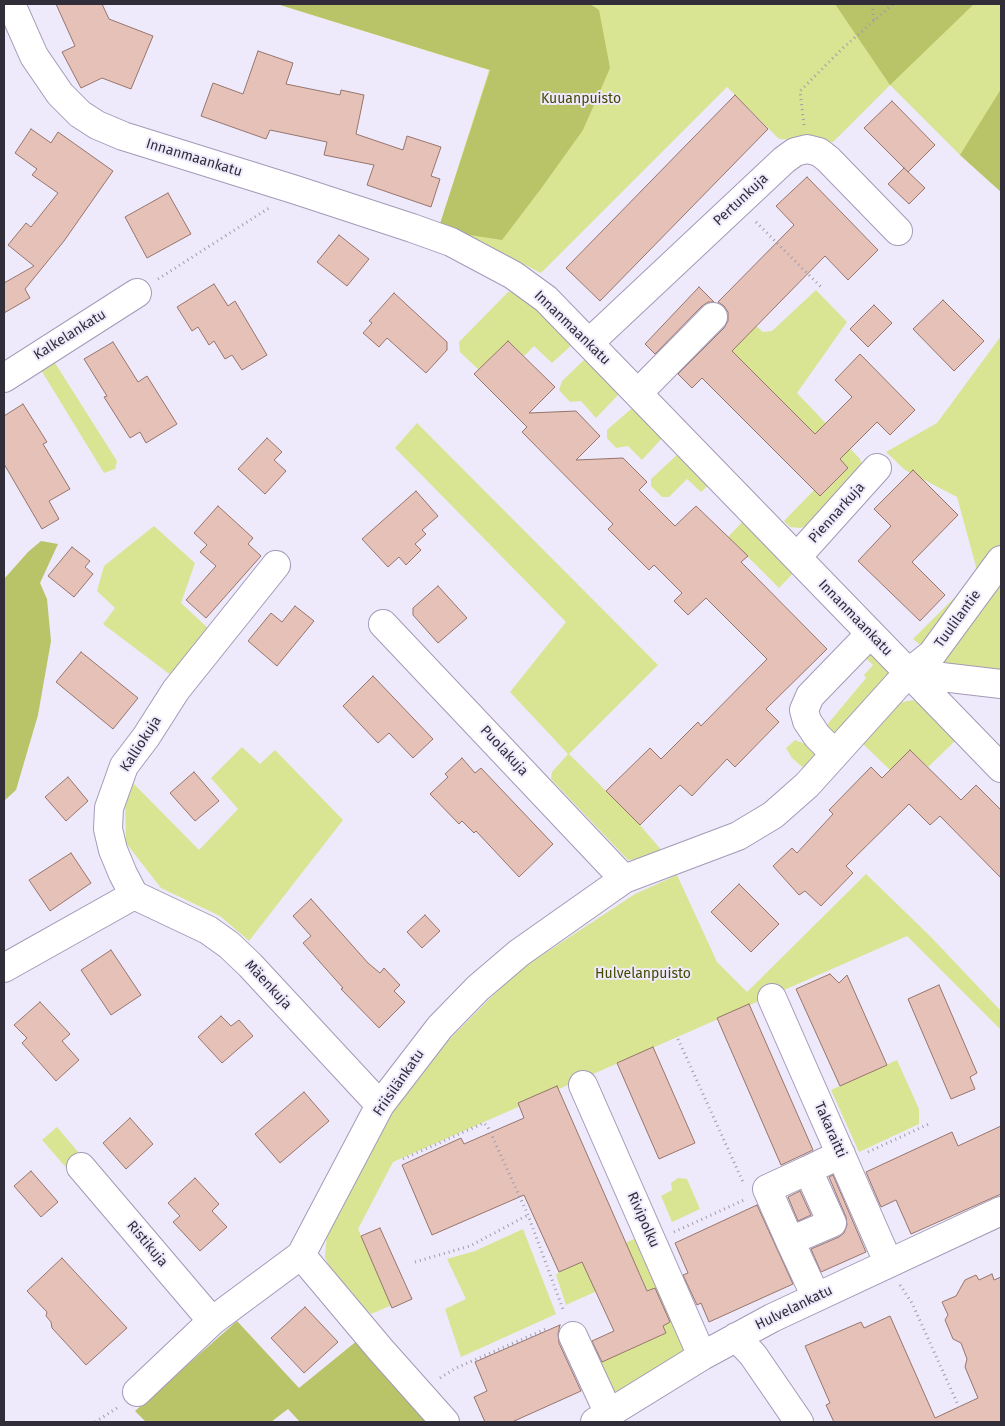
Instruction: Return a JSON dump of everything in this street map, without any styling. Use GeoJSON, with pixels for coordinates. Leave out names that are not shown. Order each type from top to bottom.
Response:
{"type":"FeatureCollection","features":[{"type":"Feature","properties":{"kind":"street","name":"Innanmaankatu"},"geometry":{"type":"LineString","coordinates":[[11,4],[34,56],[60,94],[80,114],[97,125],[123,136],[296,190],[451,242],[513,275],[546,299],[1001,768]]}},
{"type":"Feature","properties":{"kind":"street","name":"Pertunkuja"},"geometry":{"type":"LineString","coordinates":[[589,343],[784,160],[795,152],[807,149]]}},
{"type":"Feature","properties":{"kind":"street"},"geometry":{"type":"LineString","coordinates":[[807,149],[819,152],[828,160],[898,231]]}},
{"type":"Feature","properties":{"kind":"street","name":"Kalkelankatu"},"geometry":{"type":"LineString","coordinates":[[4,378],[137,293]]}},
{"type":"Feature","properties":{"kind":"street"},"geometry":{"type":"LineString","coordinates":[[638,393],[713,317]]}},
{"type":"Feature","properties":{"kind":"street","name":"Piennarkuja"},"geometry":{"type":"LineString","coordinates":[[797,557],[877,468]]}},
{"type":"Feature","properties":{"kind":"street","name":"Tuulilantie"},"geometry":{"type":"LineString","coordinates":[[835,754],[908,674],[932,654],[1001,560]]}},
{"type":"Feature","properties":{"kind":"street","name":"Kalliokuja"},"geometry":{"type":"LineString","coordinates":[[134,895],[122,874],[108,830],[109,808],[124,766],[176,690],[276,565]]}},
{"type":"Feature","properties":{"kind":"street","name":"Puolakuja"},"geometry":{"type":"LineString","coordinates":[[383,624],[624,879]]}},
{"type":"Feature","properties":{"kind":"street"},"geometry":{"type":"LineString","coordinates":[[835,754],[817,736],[807,721],[804,710],[810,696],[870,634]]}},
{"type":"Feature","properties":{"kind":"street"},"geometry":{"type":"LineString","coordinates":[[908,674],[1001,684]]}},
{"type":"Feature","properties":{"kind":"street","name":"Friisilänkatu"},"geometry":{"type":"LineString","coordinates":[[301,1255],[380,1105],[440,1027],[478,988],[519,953],[624,879],[738,836],[773,815],[806,785],[835,754]]}},
{"type":"Feature","properties":{"kind":"street"},"geometry":{"type":"LineString","coordinates":[[4,968],[134,895]]}},
{"type":"Feature","properties":{"kind":"street","name":"Mäenkuja"},"geometry":{"type":"LineString","coordinates":[[134,895],[208,930],[229,945],[250,965],[380,1105]]}},
{"type":"Feature","properties":{"kind":"street","name":"Takaraitti"},"geometry":{"type":"LineString","coordinates":[[772,998],[893,1272]]}},
{"type":"Feature","properties":{"kind":"street","name":"Rivipolku"},"geometry":{"type":"LineString","coordinates":[[583,1085],[702,1356]]}},
{"type":"Feature","properties":{"kind":"street"},"geometry":{"type":"LineString","coordinates":[[816,1297],[767,1189],[808,1170],[843,1159]]}},
{"type":"Feature","properties":{"kind":"street","name":"Ristikuja"},"geometry":{"type":"LineString","coordinates":[[81,1167],[212,1321]]}},
{"type":"Feature","properties":{"kind":"street"},"geometry":{"type":"LineString","coordinates":[[790,1241],[832,1223],[808,1170]]}},
{"type":"Feature","properties":{"kind":"street","name":"Hulvelankatu"},"geometry":{"type":"LineString","coordinates":[[602,1418],[736,1337],[816,1297],[893,1272],[1001,1211]]}},
{"type":"Feature","properties":{"kind":"street"},"geometry":{"type":"LineString","coordinates":[[136,1392],[212,1321],[301,1255],[380,1349],[445,1422]]}},
{"type":"Feature","properties":{"kind":"street"},"geometry":{"type":"LineString","coordinates":[[570,1328],[602,1418]]}},
{"type":"Feature","properties":{"kind":"street"},"geometry":{"type":"LineString","coordinates":[[736,1337],[752,1356],[799,1422]]}},
{"type":"Feature","properties":{"kind":"path"},"geometry":{"type":"LineString","coordinates":[[872,4],[874,21]]}},
{"type":"Feature","properties":{"kind":"path"},"geometry":{"type":"LineString","coordinates":[[807,149],[800,91],[843,48],[893,4]]}},
{"type":"Feature","properties":{"kind":"path"},"geometry":{"type":"LineString","coordinates":[[137,293],[296,190]]}},
{"type":"Feature","properties":{"kind":"path"},"geometry":{"type":"LineString","coordinates":[[738,204],[823,289]]}},
{"type":"Feature","properties":{"kind":"path"},"geometry":{"type":"LineString","coordinates":[[678,1039],[746,1188]]}},
{"type":"Feature","properties":{"kind":"path"},"geometry":{"type":"LineString","coordinates":[[843,1159],[931,1123]]}},
{"type":"Feature","properties":{"kind":"path"},"geometry":{"type":"LineString","coordinates":[[403,1159],[484,1124],[488,1127],[528,1215],[570,1328],[456,1368],[419,1392]]}},
{"type":"Feature","properties":{"kind":"path"},"geometry":{"type":"LineString","coordinates":[[666,1236],[750,1197]]}},
{"type":"Feature","properties":{"kind":"path"},"geometry":{"type":"LineString","coordinates":[[415,1262],[470,1246],[528,1215]]}},
{"type":"Feature","properties":{"kind":"path"},"geometry":{"type":"LineString","coordinates":[[893,1272],[912,1303],[960,1407]]}},
{"type":"Feature","properties":{"kind":"green space","name":"Kuuanpuisto"},"geometry":{"type":"Polygon","coordinates":[[[277,4],[1001,4],[1001,192],[960,155],[890,85],[833,142],[779,139],[727,87],[541,273],[490,247],[438,230],[489,70],[277,4]]]}},
{"type":"Feature","properties":{"kind":"green space"},"geometry":{"type":"Polygon","coordinates":[[[277,4],[590,4],[599,10],[610,68],[583,130],[502,240],[438,230],[490,70],[277,4]]]}},
{"type":"Feature","properties":{"kind":"green space"},"geometry":{"type":"Polygon","coordinates":[[[835,4],[974,4],[890,85],[835,4]]]}},
{"type":"Feature","properties":{"kind":"green space"},"geometry":{"type":"Polygon","coordinates":[[[1001,89],[1001,192],[960,155],[1001,89]]]}},
{"type":"Feature","properties":{"kind":"green space"},"geometry":{"type":"Polygon","coordinates":[[[816,290],[847,322],[797,393],[860,459],[862,465],[811,525],[800,528],[790,527],[784,521],[814,490],[820,496],[848,468],[732,351],[739,343],[723,327],[739,311],[763,332],[772,331],[816,290]]]}},
{"type":"Feature","properties":{"kind":"green space"},"geometry":{"type":"Polygon","coordinates":[[[508,292],[522,293],[575,342],[552,363],[534,346],[524,356],[508,341],[479,370],[460,352],[459,342],[508,292]]]}},
{"type":"Feature","properties":{"kind":"green space"},"geometry":{"type":"Polygon","coordinates":[[[1001,336],[1001,674],[950,669],[913,639],[978,574],[957,497],[905,470],[886,452],[937,423],[1001,336]]]}},
{"type":"Feature","properties":{"kind":"green space"},"geometry":{"type":"Polygon","coordinates":[[[585,359],[595,360],[619,394],[596,418],[581,401],[570,402],[559,390],[562,381],[585,359]]]}},
{"type":"Feature","properties":{"kind":"green space"},"geometry":{"type":"Polygon","coordinates":[[[55,363],[117,461],[115,469],[104,473],[41,370],[46,365],[55,363]]]}},
{"type":"Feature","properties":{"kind":"green space"},"geometry":{"type":"Polygon","coordinates":[[[631,409],[643,410],[664,436],[642,460],[628,446],[616,448],[607,438],[607,430],[631,409]]]}},
{"type":"Feature","properties":{"kind":"green space"},"geometry":{"type":"Polygon","coordinates":[[[417,423],[658,665],[569,754],[640,825],[663,852],[654,858],[628,860],[551,779],[552,772],[568,754],[510,692],[566,622],[395,448],[417,423]]]}},
{"type":"Feature","properties":{"kind":"green space"},"geometry":{"type":"Polygon","coordinates":[[[678,454],[711,483],[701,492],[687,479],[669,497],[662,497],[651,486],[651,479],[678,454]]]}},
{"type":"Feature","properties":{"kind":"green space"},"geometry":{"type":"Polygon","coordinates":[[[744,520],[798,568],[779,588],[728,537],[744,520]]]}},
{"type":"Feature","properties":{"kind":"green space"},"geometry":{"type":"Polygon","coordinates":[[[154,526],[195,563],[181,603],[210,630],[172,676],[103,624],[115,608],[97,591],[104,566],[154,526]]]}},
{"type":"Feature","properties":{"kind":"green space"},"geometry":{"type":"Polygon","coordinates":[[[41,541],[58,544],[40,583],[47,599],[51,641],[38,715],[16,790],[4,801],[4,579],[28,552],[41,541]]]}},
{"type":"Feature","properties":{"kind":"green space"},"geometry":{"type":"Polygon","coordinates":[[[868,650],[892,673],[836,737],[826,726],[866,678],[864,675],[873,665],[862,655],[868,650]]]}},
{"type":"Feature","properties":{"kind":"green space"},"geometry":{"type":"Polygon","coordinates":[[[913,700],[921,705],[956,740],[928,767],[910,750],[890,770],[860,741],[898,703],[913,700]]]}},
{"type":"Feature","properties":{"kind":"green space"},"geometry":{"type":"Polygon","coordinates":[[[795,740],[805,744],[816,753],[818,763],[808,772],[792,758],[786,748],[795,740]]]}},
{"type":"Feature","properties":{"kind":"green space"},"geometry":{"type":"Polygon","coordinates":[[[242,747],[260,764],[275,750],[343,820],[249,941],[220,916],[161,888],[126,843],[125,797],[134,784],[199,850],[238,809],[211,778],[242,747]]]}},
{"type":"Feature","properties":{"kind":"green space","name":"Hulvelanpuisto"},"geometry":{"type":"Polygon","coordinates":[[[866,874],[930,936],[1001,1011],[1001,1030],[907,936],[393,1162],[358,1229],[392,1305],[371,1314],[335,1280],[325,1257],[327,1232],[389,1117],[447,1042],[515,973],[635,894],[677,875],[717,962],[747,992],[866,874]]]}},
{"type":"Feature","properties":{"kind":"green space"},"geometry":{"type":"Polygon","coordinates":[[[897,1060],[919,1109],[919,1124],[859,1152],[831,1090],[897,1060]]]}},
{"type":"Feature","properties":{"kind":"green space"},"geometry":{"type":"Polygon","coordinates":[[[57,1127],[84,1159],[70,1172],[42,1140],[57,1127]]]}},
{"type":"Feature","properties":{"kind":"green space"},"geometry":{"type":"Polygon","coordinates":[[[678,1178],[687,1179],[700,1209],[672,1222],[661,1196],[672,1190],[671,1183],[678,1178]]]}},
{"type":"Feature","properties":{"kind":"green space"},"geometry":{"type":"Polygon","coordinates":[[[523,1229],[556,1314],[461,1357],[445,1309],[466,1299],[447,1259],[475,1251],[523,1229]]]}},
{"type":"Feature","properties":{"kind":"green space"},"geometry":{"type":"Polygon","coordinates":[[[641,1236],[685,1351],[617,1393],[607,1387],[596,1364],[666,1333],[639,1272],[566,1305],[556,1275],[641,1236]]]}},
{"type":"Feature","properties":{"kind":"green space"},"geometry":{"type":"Polygon","coordinates":[[[237,1321],[299,1388],[358,1340],[431,1422],[300,1422],[288,1409],[271,1422],[146,1422],[135,1411],[237,1321]]]}},
{"type":"Feature","properties":{"kind":"building"},"geometry":{"type":"Polygon","coordinates":[[[56,4],[102,4],[109,19],[153,36],[131,89],[102,78],[81,88],[62,52],[75,46],[56,4]]]}},
{"type":"Feature","properties":{"kind":"building"},"geometry":{"type":"Polygon","coordinates":[[[258,51],[293,63],[286,84],[340,95],[341,90],[364,95],[356,134],[403,150],[407,136],[441,147],[431,176],[440,179],[431,207],[367,185],[374,165],[324,155],[327,142],[270,130],[266,139],[201,116],[213,83],[243,94],[258,51]]]}},
{"type":"Feature","properties":{"kind":"building"},"geometry":{"type":"Polygon","coordinates":[[[735,95],[768,129],[600,301],[566,268],[735,95]]]}},
{"type":"Feature","properties":{"kind":"building"},"geometry":{"type":"Polygon","coordinates":[[[892,101],[935,145],[908,172],[864,128],[892,101]]]}},
{"type":"Feature","properties":{"kind":"building"},"geometry":{"type":"Polygon","coordinates":[[[31,129],[51,143],[58,132],[113,171],[64,241],[25,289],[30,298],[4,313],[4,283],[34,266],[8,245],[26,223],[31,227],[58,193],[32,175],[37,169],[15,153],[31,129]]]}},
{"type":"Feature","properties":{"kind":"building"},"geometry":{"type":"Polygon","coordinates":[[[904,168],[925,188],[909,204],[888,184],[904,168]]]}},
{"type":"Feature","properties":{"kind":"building"},"geometry":{"type":"Polygon","coordinates":[[[807,177],[878,250],[848,280],[825,256],[732,351],[815,434],[852,397],[835,380],[860,354],[915,410],[890,435],[877,422],[840,459],[848,468],[820,496],[702,378],[692,388],[678,374],[724,328],[728,321],[728,312],[718,302],[794,225],[776,206],[807,177]]]}},
{"type":"Feature","properties":{"kind":"building"},"geometry":{"type":"Polygon","coordinates":[[[168,193],[191,234],[147,258],[125,217],[168,193]]]}},
{"type":"Feature","properties":{"kind":"building"},"geometry":{"type":"Polygon","coordinates":[[[339,235],[369,259],[347,286],[317,262],[339,235]]]}},
{"type":"Feature","properties":{"kind":"building"},"geometry":{"type":"Polygon","coordinates":[[[214,284],[228,306],[235,301],[267,355],[242,370],[232,355],[225,359],[214,341],[209,345],[198,327],[192,331],[177,307],[214,284]]]}},
{"type":"Feature","properties":{"kind":"building"},"geometry":{"type":"Polygon","coordinates":[[[699,287],[714,302],[708,302],[702,306],[655,354],[645,344],[699,287]]]}},
{"type":"Feature","properties":{"kind":"building"},"geometry":{"type":"Polygon","coordinates":[[[394,293],[447,342],[447,350],[426,373],[387,338],[379,347],[363,333],[372,323],[369,321],[394,293]]]}},
{"type":"Feature","properties":{"kind":"building"},"geometry":{"type":"Polygon","coordinates":[[[943,300],[984,341],[954,371],[913,329],[943,300]]]}},
{"type":"Feature","properties":{"kind":"building"},"geometry":{"type":"Polygon","coordinates":[[[874,305],[892,323],[868,347],[850,329],[874,305]]]}},
{"type":"Feature","properties":{"kind":"building"},"geometry":{"type":"Polygon","coordinates":[[[508,341],[555,387],[529,413],[576,411],[600,436],[576,460],[623,458],[647,482],[639,490],[675,526],[696,506],[748,556],[741,562],[827,649],[766,709],[779,722],[735,767],[727,759],[692,796],[680,785],[640,825],[606,791],[650,748],[661,759],[698,722],[701,726],[767,659],[706,598],[688,615],[674,601],[682,593],[654,565],[649,570],[608,529],[613,524],[522,432],[527,427],[474,374],[508,341]]]}},
{"type":"Feature","properties":{"kind":"building"},"geometry":{"type":"Polygon","coordinates":[[[113,342],[138,382],[147,376],[177,424],[146,443],[140,432],[130,438],[104,397],[107,396],[84,359],[113,342]]]}},
{"type":"Feature","properties":{"kind":"building"},"geometry":{"type":"Polygon","coordinates":[[[23,404],[47,442],[43,444],[70,489],[49,501],[59,519],[42,529],[4,464],[4,416],[23,404]]]}},
{"type":"Feature","properties":{"kind":"building"},"geometry":{"type":"Polygon","coordinates":[[[267,438],[282,452],[274,460],[286,471],[265,494],[238,469],[267,438]]]}},
{"type":"Feature","properties":{"kind":"building"},"geometry":{"type":"Polygon","coordinates":[[[913,470],[958,515],[912,562],[945,595],[920,621],[858,561],[891,526],[874,509],[913,470]]]}},
{"type":"Feature","properties":{"kind":"building"},"geometry":{"type":"Polygon","coordinates":[[[416,491],[438,516],[422,530],[426,534],[415,544],[421,550],[406,565],[399,557],[388,567],[362,539],[416,491]]]}},
{"type":"Feature","properties":{"kind":"building"},"geometry":{"type":"Polygon","coordinates":[[[218,506],[253,538],[248,544],[261,556],[206,618],[186,600],[216,566],[200,552],[207,545],[194,533],[218,506]]]}},
{"type":"Feature","properties":{"kind":"building"},"geometry":{"type":"Polygon","coordinates":[[[72,547],[90,561],[85,567],[93,574],[74,597],[48,576],[72,547]]]}},
{"type":"Feature","properties":{"kind":"building"},"geometry":{"type":"Polygon","coordinates":[[[438,586],[467,618],[438,643],[413,615],[413,608],[438,586]]]}},
{"type":"Feature","properties":{"kind":"building"},"geometry":{"type":"Polygon","coordinates":[[[295,606],[314,621],[277,666],[248,641],[271,613],[282,622],[295,606]]]}},
{"type":"Feature","properties":{"kind":"building"},"geometry":{"type":"Polygon","coordinates":[[[81,652],[138,698],[113,729],[56,682],[81,652]]]}},
{"type":"Feature","properties":{"kind":"building"},"geometry":{"type":"Polygon","coordinates":[[[373,676],[433,739],[413,758],[389,733],[378,743],[343,706],[373,676]]]}},
{"type":"Feature","properties":{"kind":"building"},"geometry":{"type":"Polygon","coordinates":[[[910,750],[961,800],[976,785],[1001,810],[1001,878],[940,816],[930,825],[909,804],[846,866],[853,873],[821,906],[805,891],[799,895],[773,866],[792,848],[797,853],[833,814],[829,810],[871,767],[882,778],[910,750]]]}},
{"type":"Feature","properties":{"kind":"building"},"geometry":{"type":"Polygon","coordinates":[[[462,758],[475,773],[481,768],[553,844],[519,877],[476,831],[474,833],[462,821],[459,824],[430,794],[448,777],[445,774],[462,758]]]}},
{"type":"Feature","properties":{"kind":"building"},"geometry":{"type":"Polygon","coordinates":[[[194,772],[219,801],[195,821],[170,793],[194,772]]]}},
{"type":"Feature","properties":{"kind":"building"},"geometry":{"type":"Polygon","coordinates":[[[68,777],[88,801],[66,821],[45,797],[68,777]]]}},
{"type":"Feature","properties":{"kind":"building"},"geometry":{"type":"Polygon","coordinates":[[[71,853],[91,883],[50,911],[29,880],[71,853]]]}},
{"type":"Feature","properties":{"kind":"building"},"geometry":{"type":"Polygon","coordinates":[[[739,884],[779,924],[751,952],[711,912],[739,884]]]}},
{"type":"Feature","properties":{"kind":"building"},"geometry":{"type":"Polygon","coordinates":[[[311,899],[368,963],[380,973],[384,968],[400,985],[394,991],[405,1002],[379,1028],[341,989],[343,988],[303,943],[311,936],[293,916],[311,899]]]}},
{"type":"Feature","properties":{"kind":"building"},"geometry":{"type":"Polygon","coordinates":[[[425,915],[440,931],[422,948],[407,932],[425,915]]]}},
{"type":"Feature","properties":{"kind":"building"},"geometry":{"type":"Polygon","coordinates":[[[111,950],[141,995],[111,1015],[81,970],[111,950]]]}},
{"type":"Feature","properties":{"kind":"building"},"geometry":{"type":"Polygon","coordinates":[[[830,974],[839,983],[847,975],[887,1065],[840,1086],[796,989],[830,974]]]}},
{"type":"Feature","properties":{"kind":"building"},"geometry":{"type":"Polygon","coordinates":[[[939,985],[977,1073],[970,1077],[975,1089],[951,1099],[908,999],[939,985]]]}},
{"type":"Feature","properties":{"kind":"building"},"geometry":{"type":"Polygon","coordinates":[[[40,1002],[70,1034],[62,1041],[79,1060],[56,1081],[22,1043],[27,1038],[14,1025],[40,1002]]]}},
{"type":"Feature","properties":{"kind":"building"},"geometry":{"type":"Polygon","coordinates":[[[749,1004],[813,1150],[781,1165],[717,1018],[749,1004]]]}},
{"type":"Feature","properties":{"kind":"building"},"geometry":{"type":"Polygon","coordinates":[[[221,1016],[231,1026],[239,1020],[253,1036],[222,1063],[198,1037],[221,1016]]]}},
{"type":"Feature","properties":{"kind":"building"},"geometry":{"type":"Polygon","coordinates":[[[653,1047],[695,1143],[659,1159],[617,1063],[653,1047]]]}},
{"type":"Feature","properties":{"kind":"building"},"geometry":{"type":"Polygon","coordinates":[[[557,1086],[647,1291],[655,1288],[670,1322],[663,1326],[666,1333],[602,1362],[592,1341],[614,1331],[582,1262],[559,1272],[524,1195],[432,1235],[402,1165],[461,1138],[464,1144],[524,1118],[518,1103],[557,1086]]]}},
{"type":"Feature","properties":{"kind":"building"},"geometry":{"type":"Polygon","coordinates":[[[304,1092],[329,1121],[280,1163],[255,1134],[304,1092]]]}},
{"type":"Feature","properties":{"kind":"building"},"geometry":{"type":"Polygon","coordinates":[[[130,1118],[153,1144],[126,1169],[103,1143],[130,1118]]]}},
{"type":"Feature","properties":{"kind":"building"},"geometry":{"type":"Polygon","coordinates":[[[1001,1126],[1001,1194],[911,1234],[896,1200],[881,1207],[866,1172],[952,1132],[958,1146],[1001,1126]]]}},
{"type":"Feature","properties":{"kind":"building"},"geometry":{"type":"Polygon","coordinates":[[[31,1171],[58,1202],[41,1217],[14,1186],[31,1171]]]}},
{"type":"Feature","properties":{"kind":"building"},"geometry":{"type":"Polygon","coordinates":[[[833,1175],[866,1252],[821,1272],[811,1249],[839,1237],[844,1233],[847,1225],[846,1217],[829,1177],[833,1175]]]}},
{"type":"Feature","properties":{"kind":"building"},"geometry":{"type":"Polygon","coordinates":[[[195,1178],[219,1204],[212,1211],[227,1227],[200,1251],[173,1222],[180,1216],[168,1203],[195,1178]]]}},
{"type":"Feature","properties":{"kind":"building"},"geometry":{"type":"Polygon","coordinates":[[[800,1191],[811,1215],[798,1221],[788,1197],[800,1191]]]}},
{"type":"Feature","properties":{"kind":"building"},"geometry":{"type":"Polygon","coordinates":[[[757,1205],[793,1284],[709,1322],[701,1303],[697,1305],[683,1275],[688,1273],[675,1243],[757,1205]]]}},
{"type":"Feature","properties":{"kind":"building"},"geometry":{"type":"Polygon","coordinates":[[[380,1228],[412,1299],[392,1308],[361,1236],[380,1228]]]}},
{"type":"Feature","properties":{"kind":"building"},"geometry":{"type":"Polygon","coordinates":[[[62,1258],[127,1328],[86,1365],[52,1328],[51,1322],[46,1316],[47,1312],[27,1291],[62,1258]]]}},
{"type":"Feature","properties":{"kind":"building"},"geometry":{"type":"Polygon","coordinates":[[[992,1274],[994,1280],[1001,1277],[1001,1422],[834,1422],[826,1405],[830,1403],[805,1346],[861,1322],[864,1328],[890,1316],[935,1418],[978,1398],[965,1367],[967,1359],[961,1343],[953,1339],[945,1320],[948,1315],[942,1302],[956,1296],[965,1280],[976,1275],[979,1280],[992,1274]]]}},
{"type":"Feature","properties":{"kind":"building"},"geometry":{"type":"Polygon","coordinates":[[[305,1307],[338,1342],[304,1373],[271,1338],[305,1307]]]}},
{"type":"Feature","properties":{"kind":"building"},"geometry":{"type":"Polygon","coordinates":[[[560,1325],[559,1343],[581,1391],[512,1422],[485,1422],[474,1397],[487,1391],[475,1362],[560,1325]]]}}]}
